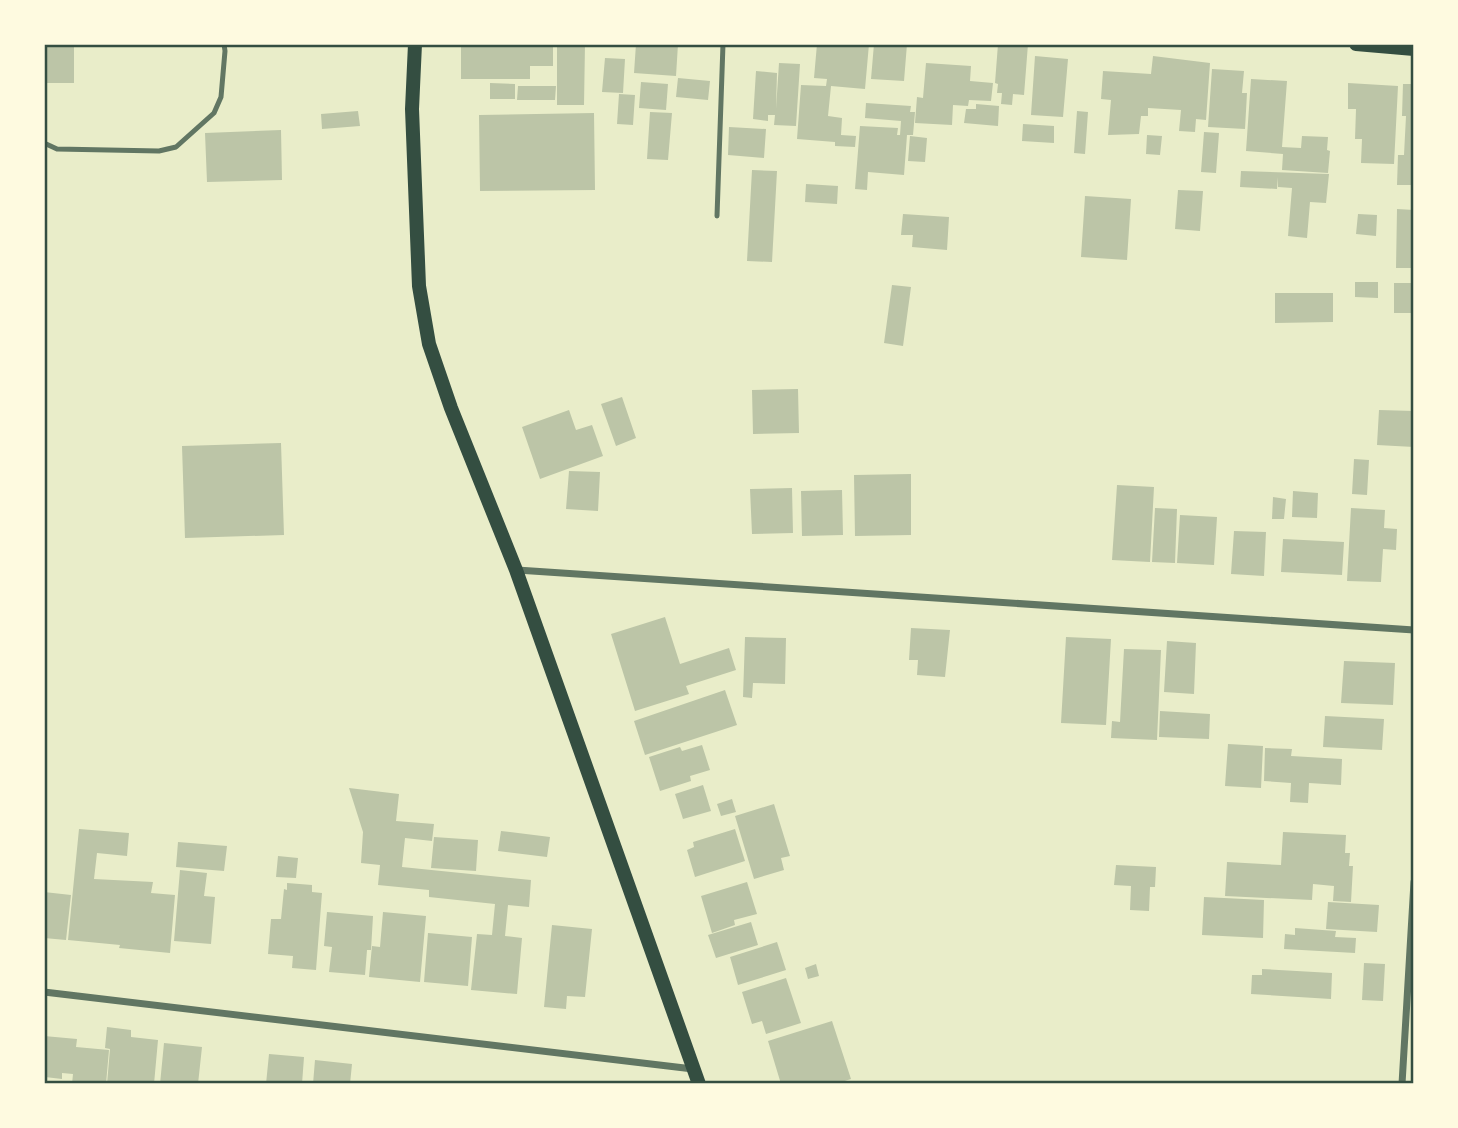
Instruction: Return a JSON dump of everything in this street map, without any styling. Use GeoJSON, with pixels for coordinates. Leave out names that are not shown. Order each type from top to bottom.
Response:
{"type":"FeatureCollection","features":[{"type":"Feature","properties":{"kind":"main road"},"geometry":{"type":"LineString","coordinates":[[415,44],[412,109],[419,286],[429,344],[450,408],[516,570],[699,1084]]}},
{"type":"Feature","properties":{"kind":"main road"},"geometry":{"type":"LineString","coordinates":[[1356,44],[1414,49]]}},
{"type":"Feature","properties":{"kind":"street"},"geometry":{"type":"LineString","coordinates":[[516,570],[1414,630]]}},
{"type":"Feature","properties":{"kind":"street"},"geometry":{"type":"LineString","coordinates":[[1402,1084],[1414,882]]}},
{"type":"Feature","properties":{"kind":"street"},"geometry":{"type":"LineString","coordinates":[[44,992],[694,1070]]}},
{"type":"Feature","properties":{"kind":"lane"},"geometry":{"type":"LineString","coordinates":[[44,143],[57,149],[159,151],[176,147],[214,113],[221,97],[224,44]]}},
{"type":"Feature","properties":{"kind":"lane"},"geometry":{"type":"LineString","coordinates":[[717,216],[723,44]]}},
{"type":"Feature","properties":{"kind":"building"},"geometry":{"type":"Polygon","coordinates":[[[44,44],[74,44],[74,83],[44,83],[44,44]]]}},
{"type":"Feature","properties":{"kind":"building"},"geometry":{"type":"Polygon","coordinates":[[[461,44],[553,44],[553,66],[530,66],[530,79],[461,79],[461,44]]]}},
{"type":"Feature","properties":{"kind":"building"},"geometry":{"type":"Polygon","coordinates":[[[557,44],[585,44],[584,105],[557,105],[557,44]]]}},
{"type":"Feature","properties":{"kind":"building"},"geometry":{"type":"Polygon","coordinates":[[[636,44],[678,44],[676,76],[634,73],[636,44]]]}},
{"type":"Feature","properties":{"kind":"building"},"geometry":{"type":"Polygon","coordinates":[[[817,44],[869,44],[865,89],[831,86],[828,116],[842,118],[841,135],[856,136],[855,147],[835,146],[835,142],[797,139],[801,85],[826,86],[827,79],[814,78],[817,44]]]}},
{"type":"Feature","properties":{"kind":"building"},"geometry":{"type":"Polygon","coordinates":[[[874,44],[907,44],[904,81],[871,79],[874,44]]]}},
{"type":"Feature","properties":{"kind":"building"},"geometry":{"type":"Polygon","coordinates":[[[998,44],[1028,44],[1024,95],[1013,94],[1012,105],[1001,104],[1002,93],[997,93],[998,84],[995,83],[998,44]]]}},
{"type":"Feature","properties":{"kind":"building"},"geometry":{"type":"Polygon","coordinates":[[[1035,56],[1068,59],[1063,117],[1031,115],[1035,56]]]}},
{"type":"Feature","properties":{"kind":"building"},"geometry":{"type":"Polygon","coordinates":[[[1153,56],[1210,63],[1206,120],[1196,119],[1195,132],[1179,131],[1181,110],[1148,108],[1148,116],[1141,116],[1139,134],[1108,135],[1111,100],[1101,99],[1103,71],[1151,74],[1153,56]]]}},
{"type":"Feature","properties":{"kind":"building"},"geometry":{"type":"Polygon","coordinates":[[[605,58],[625,59],[623,93],[602,92],[605,58]]]}},
{"type":"Feature","properties":{"kind":"building"},"geometry":{"type":"Polygon","coordinates":[[[779,63],[800,64],[796,126],[774,125],[775,115],[768,115],[768,121],[753,119],[756,71],[777,73],[776,109],[779,63]]]}},
{"type":"Feature","properties":{"kind":"building"},"geometry":{"type":"Polygon","coordinates":[[[926,63],[971,66],[970,81],[993,83],[991,101],[969,100],[968,106],[953,105],[952,125],[915,123],[917,97],[923,98],[926,63]]]}},
{"type":"Feature","properties":{"kind":"building"},"geometry":{"type":"Polygon","coordinates":[[[1212,69],[1244,71],[1242,93],[1247,93],[1245,129],[1208,127],[1212,69]]]}},
{"type":"Feature","properties":{"kind":"building"},"geometry":{"type":"Polygon","coordinates":[[[678,78],[710,81],[708,100],[676,97],[678,78]]]}},
{"type":"Feature","properties":{"kind":"building"},"geometry":{"type":"Polygon","coordinates":[[[1251,79],[1287,81],[1282,147],[1301,148],[1302,136],[1328,137],[1328,173],[1282,170],[1283,154],[1246,151],[1251,79]]]}},
{"type":"Feature","properties":{"kind":"building"},"geometry":{"type":"Polygon","coordinates":[[[641,82],[668,84],[666,110],[639,108],[641,82]]]}},
{"type":"Feature","properties":{"kind":"building"},"geometry":{"type":"Polygon","coordinates":[[[490,83],[515,84],[515,99],[490,99],[490,83]]]}},
{"type":"Feature","properties":{"kind":"building"},"geometry":{"type":"Polygon","coordinates":[[[1348,83],[1398,86],[1394,164],[1361,163],[1362,139],[1355,139],[1356,109],[1348,109],[1348,83]]]}},
{"type":"Feature","properties":{"kind":"building"},"geometry":{"type":"Polygon","coordinates":[[[1403,84],[1414,84],[1413,185],[1397,185],[1398,155],[1404,155],[1406,116],[1402,116],[1403,84]]]}},
{"type":"Feature","properties":{"kind":"building"},"geometry":{"type":"Polygon","coordinates":[[[518,86],[556,86],[555,100],[517,100],[518,86]]]}},
{"type":"Feature","properties":{"kind":"building"},"geometry":{"type":"Polygon","coordinates":[[[619,94],[635,95],[633,125],[617,124],[619,94]]]}},
{"type":"Feature","properties":{"kind":"building"},"geometry":{"type":"Polygon","coordinates":[[[866,103],[911,106],[910,112],[915,112],[913,135],[907,135],[904,175],[868,172],[867,190],[855,189],[860,126],[898,128],[897,135],[900,135],[901,121],[865,118],[866,103]]]}},
{"type":"Feature","properties":{"kind":"building"},"geometry":{"type":"Polygon","coordinates":[[[976,104],[999,106],[998,126],[964,123],[966,109],[976,109],[976,104]]]}},
{"type":"Feature","properties":{"kind":"building"},"geometry":{"type":"Polygon","coordinates":[[[358,111],[360,126],[322,129],[321,114],[358,111]]]}},
{"type":"Feature","properties":{"kind":"building"},"geometry":{"type":"Polygon","coordinates":[[[1077,111],[1088,112],[1085,154],[1074,153],[1077,111]]]}},
{"type":"Feature","properties":{"kind":"building"},"geometry":{"type":"Polygon","coordinates":[[[650,112],[672,113],[668,160],[647,159],[650,112]]]}},
{"type":"Feature","properties":{"kind":"building"},"geometry":{"type":"Polygon","coordinates":[[[594,113],[595,190],[480,191],[479,115],[594,113]]]}},
{"type":"Feature","properties":{"kind":"building"},"geometry":{"type":"Polygon","coordinates":[[[1023,124],[1054,126],[1054,143],[1022,141],[1023,124]]]}},
{"type":"Feature","properties":{"kind":"building"},"geometry":{"type":"Polygon","coordinates":[[[729,127],[766,129],[764,158],[728,155],[729,127]]]}},
{"type":"Feature","properties":{"kind":"building"},"geometry":{"type":"Polygon","coordinates":[[[281,130],[282,180],[207,182],[205,133],[281,130]]]}},
{"type":"Feature","properties":{"kind":"building"},"geometry":{"type":"Polygon","coordinates":[[[1204,132],[1219,133],[1216,173],[1201,172],[1204,132]]]}},
{"type":"Feature","properties":{"kind":"building"},"geometry":{"type":"Polygon","coordinates":[[[1147,135],[1162,136],[1160,155],[1146,154],[1147,135]]]}},
{"type":"Feature","properties":{"kind":"building"},"geometry":{"type":"Polygon","coordinates":[[[910,136],[927,138],[925,162],[908,161],[910,136]]]}},
{"type":"Feature","properties":{"kind":"building"},"geometry":{"type":"Polygon","coordinates":[[[752,170],[777,171],[772,262],[747,261],[752,170]]]}},
{"type":"Feature","properties":{"kind":"building"},"geometry":{"type":"Polygon","coordinates":[[[1241,171],[1329,174],[1326,203],[1310,202],[1307,238],[1288,236],[1292,188],[1278,187],[1278,177],[1277,189],[1240,187],[1241,171]]]}},
{"type":"Feature","properties":{"kind":"building"},"geometry":{"type":"Polygon","coordinates":[[[806,184],[838,186],[837,204],[805,202],[806,184]]]}},
{"type":"Feature","properties":{"kind":"building"},"geometry":{"type":"Polygon","coordinates":[[[1178,190],[1203,191],[1200,231],[1175,229],[1178,190]]]}},
{"type":"Feature","properties":{"kind":"building"},"geometry":{"type":"Polygon","coordinates":[[[1085,196],[1131,199],[1127,260],[1081,257],[1085,196]]]}},
{"type":"Feature","properties":{"kind":"building"},"geometry":{"type":"Polygon","coordinates":[[[1397,209],[1414,210],[1414,268],[1396,268],[1397,209]]]}},
{"type":"Feature","properties":{"kind":"building"},"geometry":{"type":"Polygon","coordinates":[[[903,214],[949,217],[947,250],[912,247],[913,235],[901,235],[903,214]]]}},
{"type":"Feature","properties":{"kind":"building"},"geometry":{"type":"Polygon","coordinates":[[[1358,214],[1377,215],[1376,236],[1356,234],[1358,214]]]}},
{"type":"Feature","properties":{"kind":"building"},"geometry":{"type":"Polygon","coordinates":[[[1355,282],[1378,282],[1378,298],[1355,297],[1355,282]]]}},
{"type":"Feature","properties":{"kind":"building"},"geometry":{"type":"Polygon","coordinates":[[[1394,283],[1414,283],[1414,313],[1394,313],[1394,283]]]}},
{"type":"Feature","properties":{"kind":"building"},"geometry":{"type":"Polygon","coordinates":[[[892,285],[911,287],[903,346],[884,343],[892,285]]]}},
{"type":"Feature","properties":{"kind":"building"},"geometry":{"type":"Polygon","coordinates":[[[1275,293],[1333,293],[1333,322],[1275,323],[1275,293]]]}},
{"type":"Feature","properties":{"kind":"building"},"geometry":{"type":"Polygon","coordinates":[[[798,389],[799,433],[753,434],[752,390],[798,389]]]}},
{"type":"Feature","properties":{"kind":"building"},"geometry":{"type":"Polygon","coordinates":[[[622,397],[636,438],[616,446],[601,404],[622,397]]]}},
{"type":"Feature","properties":{"kind":"building"},"geometry":{"type":"Polygon","coordinates":[[[569,410],[576,430],[592,425],[603,456],[540,479],[522,427],[569,410]]]}},
{"type":"Feature","properties":{"kind":"building"},"geometry":{"type":"Polygon","coordinates":[[[1379,410],[1414,411],[1414,447],[1377,445],[1379,410]]]}},
{"type":"Feature","properties":{"kind":"building"},"geometry":{"type":"Polygon","coordinates":[[[281,443],[284,535],[185,538],[182,446],[281,443]]]}},
{"type":"Feature","properties":{"kind":"building"},"geometry":{"type":"Polygon","coordinates":[[[1354,459],[1369,460],[1367,495],[1352,494],[1354,459]]]}},
{"type":"Feature","properties":{"kind":"building"},"geometry":{"type":"Polygon","coordinates":[[[569,471],[600,472],[598,511],[566,509],[569,471]]]}},
{"type":"Feature","properties":{"kind":"building"},"geometry":{"type":"Polygon","coordinates":[[[911,474],[911,535],[855,536],[854,475],[911,474]]]}},
{"type":"Feature","properties":{"kind":"building"},"geometry":{"type":"Polygon","coordinates":[[[1117,485],[1154,487],[1150,562],[1112,560],[1117,485]]]}},
{"type":"Feature","properties":{"kind":"building"},"geometry":{"type":"Polygon","coordinates":[[[792,488],[793,533],[752,534],[750,489],[792,488]]]}},
{"type":"Feature","properties":{"kind":"building"},"geometry":{"type":"Polygon","coordinates":[[[842,490],[843,535],[802,536],[801,491],[842,490]]]}},
{"type":"Feature","properties":{"kind":"building"},"geometry":{"type":"Polygon","coordinates":[[[1293,491],[1318,493],[1317,518],[1292,517],[1293,491]]]}},
{"type":"Feature","properties":{"kind":"building"},"geometry":{"type":"Polygon","coordinates":[[[1273,497],[1286,499],[1284,519],[1272,519],[1273,497]]]}},
{"type":"Feature","properties":{"kind":"building"},"geometry":{"type":"Polygon","coordinates":[[[1155,508],[1177,509],[1175,563],[1152,562],[1155,508]]]}},
{"type":"Feature","properties":{"kind":"building"},"geometry":{"type":"Polygon","coordinates":[[[1351,508],[1385,510],[1384,528],[1397,529],[1396,550],[1383,549],[1381,582],[1347,581],[1351,508]]]}},
{"type":"Feature","properties":{"kind":"building"},"geometry":{"type":"Polygon","coordinates":[[[1180,515],[1217,517],[1214,565],[1177,563],[1180,515]]]}},
{"type":"Feature","properties":{"kind":"building"},"geometry":{"type":"Polygon","coordinates":[[[1234,531],[1266,532],[1264,576],[1231,574],[1234,531]]]}},
{"type":"Feature","properties":{"kind":"building"},"geometry":{"type":"Polygon","coordinates":[[[1283,539],[1344,542],[1342,575],[1281,572],[1283,539]]]}},
{"type":"Feature","properties":{"kind":"building"},"geometry":{"type":"Polygon","coordinates":[[[665,617],[680,664],[729,648],[736,670],[686,686],[689,694],[635,711],[611,634],[665,617]]]}},
{"type":"Feature","properties":{"kind":"building"},"geometry":{"type":"Polygon","coordinates":[[[911,628],[950,630],[945,677],[917,675],[918,660],[909,660],[911,628]]]}},
{"type":"Feature","properties":{"kind":"building"},"geometry":{"type":"Polygon","coordinates":[[[745,637],[786,638],[785,684],[753,683],[752,698],[743,697],[745,637]]]}},
{"type":"Feature","properties":{"kind":"building"},"geometry":{"type":"Polygon","coordinates":[[[1066,637],[1111,639],[1106,725],[1061,723],[1066,637]]]}},
{"type":"Feature","properties":{"kind":"building"},"geometry":{"type":"Polygon","coordinates":[[[1167,641],[1196,643],[1194,694],[1164,692],[1167,641]]]}},
{"type":"Feature","properties":{"kind":"building"},"geometry":{"type":"Polygon","coordinates":[[[1124,649],[1161,650],[1157,740],[1111,738],[1112,721],[1120,722],[1124,649]]]}},
{"type":"Feature","properties":{"kind":"building"},"geometry":{"type":"Polygon","coordinates":[[[1344,661],[1395,663],[1393,705],[1341,703],[1344,661]]]}},
{"type":"Feature","properties":{"kind":"building"},"geometry":{"type":"Polygon","coordinates":[[[725,690],[737,725],[645,755],[634,721],[725,690]]]}},
{"type":"Feature","properties":{"kind":"building"},"geometry":{"type":"Polygon","coordinates":[[[1160,711],[1210,714],[1209,739],[1159,737],[1160,711]]]}},
{"type":"Feature","properties":{"kind":"building"},"geometry":{"type":"Polygon","coordinates":[[[1325,716],[1384,719],[1382,750],[1323,747],[1325,716]]]}},
{"type":"Feature","properties":{"kind":"building"},"geometry":{"type":"Polygon","coordinates":[[[1228,744],[1263,746],[1261,788],[1225,786],[1228,744]]]}},
{"type":"Feature","properties":{"kind":"building"},"geometry":{"type":"Polygon","coordinates":[[[702,745],[710,770],[690,776],[691,781],[660,791],[649,757],[680,747],[682,751],[702,745]]]}},
{"type":"Feature","properties":{"kind":"building"},"geometry":{"type":"Polygon","coordinates":[[[1265,748],[1292,749],[1291,756],[1342,759],[1341,785],[1309,783],[1308,803],[1290,802],[1291,783],[1264,781],[1265,748]]]}},
{"type":"Feature","properties":{"kind":"building"},"geometry":{"type":"Polygon","coordinates":[[[703,785],[711,811],[683,819],[675,794],[703,785]]]}},
{"type":"Feature","properties":{"kind":"building"},"geometry":{"type":"Polygon","coordinates":[[[349,788],[399,794],[396,821],[434,824],[432,841],[405,838],[402,867],[531,880],[529,907],[508,905],[505,936],[522,938],[517,994],[471,990],[477,934],[492,935],[495,904],[429,897],[429,890],[378,885],[380,865],[361,863],[363,832],[349,788]]]}},
{"type":"Feature","properties":{"kind":"building"},"geometry":{"type":"Polygon","coordinates":[[[732,799],[736,812],[721,816],[717,804],[732,799]]]}},
{"type":"Feature","properties":{"kind":"building"},"geometry":{"type":"Polygon","coordinates":[[[774,804],[790,856],[781,858],[784,870],[754,879],[735,816],[774,804]]]}},
{"type":"Feature","properties":{"kind":"building"},"geometry":{"type":"Polygon","coordinates":[[[79,829],[129,833],[127,856],[97,853],[94,879],[153,882],[151,893],[175,895],[170,953],[68,940],[79,829]]]}},
{"type":"Feature","properties":{"kind":"building"},"geometry":{"type":"Polygon","coordinates":[[[735,829],[745,861],[695,877],[687,850],[694,847],[693,842],[735,829]]]}},
{"type":"Feature","properties":{"kind":"building"},"geometry":{"type":"Polygon","coordinates":[[[501,831],[550,837],[547,857],[498,851],[501,831]]]}},
{"type":"Feature","properties":{"kind":"building"},"geometry":{"type":"Polygon","coordinates":[[[1283,832],[1346,835],[1345,853],[1350,853],[1349,866],[1353,866],[1351,902],[1333,901],[1334,886],[1313,884],[1312,900],[1225,896],[1227,862],[1281,865],[1283,832]]]}},
{"type":"Feature","properties":{"kind":"building"},"geometry":{"type":"Polygon","coordinates":[[[434,837],[478,840],[476,871],[431,868],[434,837]]]}},
{"type":"Feature","properties":{"kind":"building"},"geometry":{"type":"Polygon","coordinates":[[[178,842],[227,846],[224,871],[176,867],[178,842]]]}},
{"type":"Feature","properties":{"kind":"building"},"geometry":{"type":"Polygon","coordinates":[[[278,856],[298,858],[296,878],[276,877],[278,856]]]}},
{"type":"Feature","properties":{"kind":"building"},"geometry":{"type":"Polygon","coordinates":[[[1116,865],[1156,867],[1155,887],[1150,887],[1149,911],[1130,910],[1131,886],[1114,885],[1116,865]]]}},
{"type":"Feature","properties":{"kind":"building"},"geometry":{"type":"Polygon","coordinates":[[[180,870],[207,873],[204,896],[215,897],[211,944],[174,941],[180,870]]]}},
{"type":"Feature","properties":{"kind":"building"},"geometry":{"type":"Polygon","coordinates":[[[747,882],[757,914],[734,920],[735,925],[712,933],[701,896],[747,882]]]}},
{"type":"Feature","properties":{"kind":"building"},"geometry":{"type":"Polygon","coordinates":[[[287,883],[312,885],[312,892],[322,893],[316,970],[292,968],[293,956],[268,954],[271,919],[281,919],[287,883]]]}},
{"type":"Feature","properties":{"kind":"building"},"geometry":{"type":"Polygon","coordinates":[[[44,892],[71,895],[66,940],[44,938],[44,892]]]}},
{"type":"Feature","properties":{"kind":"building"},"geometry":{"type":"Polygon","coordinates":[[[1204,897],[1264,900],[1263,938],[1202,935],[1204,897]]]}},
{"type":"Feature","properties":{"kind":"building"},"geometry":{"type":"Polygon","coordinates":[[[1328,902],[1379,905],[1377,932],[1326,929],[1328,902]]]}},
{"type":"Feature","properties":{"kind":"building"},"geometry":{"type":"Polygon","coordinates":[[[327,912],[373,916],[371,950],[367,950],[365,975],[329,972],[332,947],[324,946],[327,912]]]}},
{"type":"Feature","properties":{"kind":"building"},"geometry":{"type":"Polygon","coordinates":[[[383,912],[426,916],[420,982],[369,977],[372,946],[380,947],[383,912]]]}},
{"type":"Feature","properties":{"kind":"building"},"geometry":{"type":"Polygon","coordinates":[[[751,922],[758,945],[716,958],[708,935],[751,922]]]}},
{"type":"Feature","properties":{"kind":"building"},"geometry":{"type":"Polygon","coordinates":[[[552,925],[592,929],[585,997],[567,996],[566,1009],[544,1007],[552,925]]]}},
{"type":"Feature","properties":{"kind":"building"},"geometry":{"type":"Polygon","coordinates":[[[1295,928],[1336,931],[1335,937],[1356,938],[1355,953],[1284,949],[1285,934],[1295,935],[1295,928]]]}},
{"type":"Feature","properties":{"kind":"building"},"geometry":{"type":"Polygon","coordinates":[[[428,933],[472,937],[468,986],[424,982],[428,933]]]}},
{"type":"Feature","properties":{"kind":"building"},"geometry":{"type":"Polygon","coordinates":[[[777,942],[786,970],[738,985],[730,957],[777,942]]]}},
{"type":"Feature","properties":{"kind":"building"},"geometry":{"type":"Polygon","coordinates":[[[1364,963],[1385,964],[1383,1001],[1362,1000],[1364,963]]]}},
{"type":"Feature","properties":{"kind":"building"},"geometry":{"type":"Polygon","coordinates":[[[816,964],[819,976],[808,979],[805,968],[816,964]]]}},
{"type":"Feature","properties":{"kind":"building"},"geometry":{"type":"Polygon","coordinates":[[[1262,969],[1332,973],[1331,999],[1251,994],[1252,975],[1262,975],[1262,969]]]}},
{"type":"Feature","properties":{"kind":"building"},"geometry":{"type":"Polygon","coordinates":[[[786,978],[801,1023],[766,1034],[762,1021],[752,1024],[742,992],[786,978]]]}},
{"type":"Feature","properties":{"kind":"building"},"geometry":{"type":"Polygon","coordinates":[[[832,1021],[851,1079],[835,1084],[781,1084],[768,1041],[832,1021]]]}},
{"type":"Feature","properties":{"kind":"building"},"geometry":{"type":"Polygon","coordinates":[[[107,1027],[131,1030],[131,1037],[158,1040],[154,1084],[107,1084],[110,1049],[105,1048],[107,1027]]]}},
{"type":"Feature","properties":{"kind":"building"},"geometry":{"type":"Polygon","coordinates":[[[44,1036],[77,1039],[76,1047],[109,1050],[106,1084],[72,1084],[73,1074],[62,1073],[62,1079],[45,1077],[44,1036]]]}},
{"type":"Feature","properties":{"kind":"building"},"geometry":{"type":"Polygon","coordinates":[[[164,1043],[202,1047],[198,1084],[160,1084],[164,1043]]]}},
{"type":"Feature","properties":{"kind":"building"},"geometry":{"type":"Polygon","coordinates":[[[269,1054],[304,1057],[302,1084],[266,1084],[269,1054]]]}},
{"type":"Feature","properties":{"kind":"building"},"geometry":{"type":"Polygon","coordinates":[[[315,1060],[352,1064],[350,1084],[313,1084],[315,1060]]]}}]}
